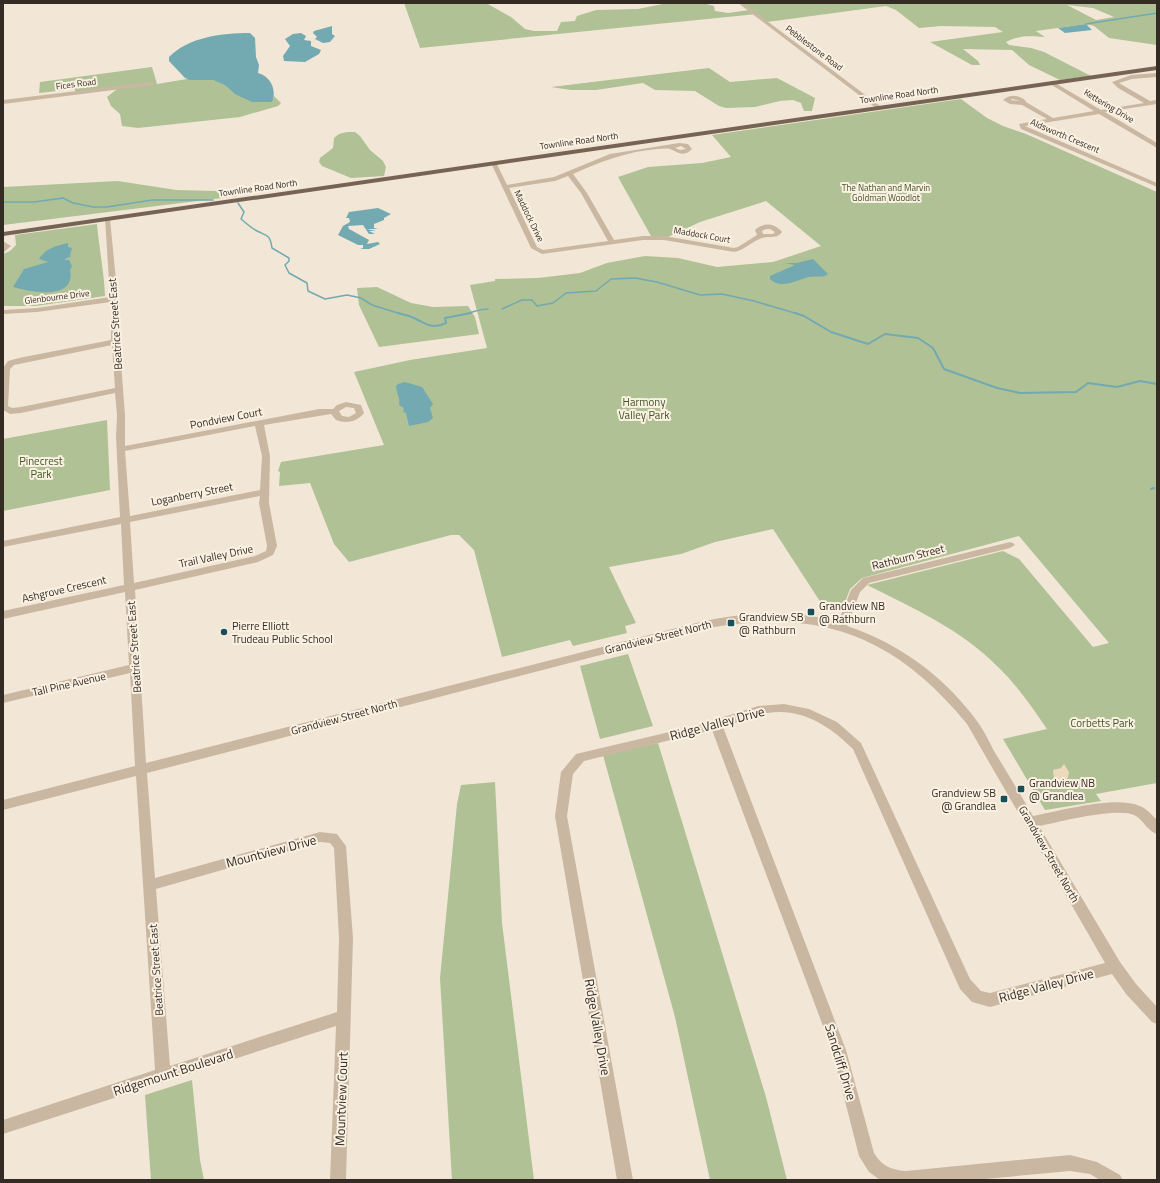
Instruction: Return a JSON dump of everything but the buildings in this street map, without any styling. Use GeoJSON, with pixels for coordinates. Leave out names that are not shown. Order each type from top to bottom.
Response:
{"type":"FeatureCollection","features":[{"type":"Feature","properties":{"kind":"main road","name":"Townline Road North"},"geometry":{"type":"LineString","coordinates":[[3,234],[878,106],[1157,68]]}},
{"type":"Feature","properties":{"kind":"street","name":"Pebblestone Road"},"geometry":{"type":"LineString","coordinates":[[740,3],[878,106]]}},
{"type":"Feature","properties":{"kind":"street"},"geometry":{"type":"LineString","coordinates":[[1149,103],[1115,82],[1131,77],[1157,75]]}},
{"type":"Feature","properties":{"kind":"street","name":"Kettering Drive"},"geometry":{"type":"LineString","coordinates":[[1052,83],[1157,146]]}},
{"type":"Feature","properties":{"kind":"street","name":"Fices Road"},"geometry":{"type":"LineString","coordinates":[[3,102],[151,84]]}},
{"type":"Feature","properties":{"kind":"street","name":"Aldsworth Crescent"},"geometry":{"type":"LineString","coordinates":[[1157,102],[1023,124],[1022,127],[1157,186]]}},
{"type":"Feature","properties":{"kind":"street"},"geometry":{"type":"LineString","coordinates":[[1023,103],[1051,119]]}},
{"type":"Feature","properties":{"kind":"street"},"geometry":{"type":"LineString","coordinates":[[506,187],[555,179],[610,156],[659,147],[672,147]]}},
{"type":"Feature","properties":{"kind":"street","name":"Maddock Drive"},"geometry":{"type":"LineString","coordinates":[[494,163],[534,248],[537,250],[550,252],[612,242]]}},
{"type":"Feature","properties":{"kind":"street"},"geometry":{"type":"LineString","coordinates":[[569,174],[584,192],[612,242]]}},
{"type":"Feature","properties":{"kind":"street","name":"Beatrice Street East"},"geometry":{"type":"LineString","coordinates":[[107,219],[114,299],[125,519],[141,769],[164,1075]]}},
{"type":"Feature","properties":{"kind":"street","name":"Maddock Court"},"geometry":{"type":"LineString","coordinates":[[612,242],[643,238],[664,238],[734,250],[740,249],[761,236]]}},
{"type":"Feature","properties":{"kind":"street"},"geometry":{"type":"LineString","coordinates":[[3,243],[8,246],[3,251]]}},
{"type":"Feature","properties":{"kind":"street","name":"Glenbourne Drive"},"geometry":{"type":"LineString","coordinates":[[3,312],[36,310],[114,299]]}},
{"type":"Feature","properties":{"kind":"street"},"geometry":{"type":"LineString","coordinates":[[115,342],[19,360],[11,363],[6,369],[4,407],[10,411],[21,410],[119,390]]}},
{"type":"Feature","properties":{"kind":"street","name":"Pondview Court"},"geometry":{"type":"LineString","coordinates":[[121,449],[319,412],[335,411]]}},
{"type":"Feature","properties":{"kind":"street","name":"Trail Valley Drive"},"geometry":{"type":"LineString","coordinates":[[130,587],[258,559],[270,553],[272,546],[263,492],[267,464],[259,423]]}},
{"type":"Feature","properties":{"kind":"street","name":"Loganberry Street"},"geometry":{"type":"LineString","coordinates":[[125,519],[263,492]]}},
{"type":"Feature","properties":{"kind":"street"},"geometry":{"type":"LineString","coordinates":[[3,544],[125,519]]}},
{"type":"Feature","properties":{"kind":"street","name":"Rathburn Street"},"geometry":{"type":"LineString","coordinates":[[841,627],[856,590],[866,580],[1010,545]]}},
{"type":"Feature","properties":{"kind":"street","name":"Ashgrove Crescent"},"geometry":{"type":"LineString","coordinates":[[3,615],[130,587]]}},
{"type":"Feature","properties":{"kind":"street","name":"Grandview Street North"},"geometry":{"type":"LineString","coordinates":[[3,805],[728,620],[778,617],[807,620],[841,627],[896,651],[944,688],[971,721],[1115,967],[1157,1017]]}},
{"type":"Feature","properties":{"kind":"street","name":"Tall Pine Avenue"},"geometry":{"type":"LineString","coordinates":[[3,699],[135,668]]}},
{"type":"Feature","properties":{"kind":"street","name":"Ridge Valley Drive"},"geometry":{"type":"LineString","coordinates":[[625,1180],[561,816],[567,772],[580,757],[716,725],[766,710],[782,708],[803,711],[824,718],[843,731],[857,746],[965,984],[977,997],[990,1000],[1115,967]]}},
{"type":"Feature","properties":{"kind":"street","name":"Sandcliff Drive"},"geometry":{"type":"LineString","coordinates":[[716,725],[839,1050],[867,1156],[872,1166],[880,1174],[891,1178],[906,1179],[1070,1163],[1092,1167],[1115,1180]]}},
{"type":"Feature","properties":{"kind":"street"},"geometry":{"type":"LineString","coordinates":[[1030,822],[1108,809],[1129,808],[1143,815],[1157,829]]}},
{"type":"Feature","properties":{"kind":"street","name":"Mountview Drive"},"geometry":{"type":"LineString","coordinates":[[150,885],[315,838],[333,838],[338,843],[341,850],[345,916],[343,1017]]}},
{"type":"Feature","properties":{"kind":"street","name":"Ridgemount Boulevard"},"geometry":{"type":"LineString","coordinates":[[3,1127],[343,1017]]}},
{"type":"Feature","properties":{"kind":"street","name":"Mountview Court"},"geometry":{"type":"LineString","coordinates":[[338,1180],[343,1017]]}},
{"type":"Feature","properties":{"kind":"green space"},"geometry":{"type":"Polygon","coordinates":[[[404,3],[486,3],[511,17],[525,29],[534,31],[557,31],[561,22],[575,21],[577,16],[596,10],[638,9],[668,3],[703,3],[714,6],[715,11],[728,13],[750,10],[740,3],[1157,3],[1157,45],[1109,38],[1094,26],[1086,24],[1036,31],[1045,37],[1020,37],[1006,42],[1009,45],[1031,48],[1044,52],[1091,76],[1060,80],[1029,65],[1012,50],[963,49],[978,61],[980,65],[972,65],[930,42],[1003,32],[995,27],[941,26],[919,28],[896,10],[886,6],[767,22],[757,14],[420,48],[404,3]],[[1067,5],[1096,20],[1114,17],[1093,8],[1067,5]]]}},
{"type":"Feature","properties":{"kind":"green space"},"geometry":{"type":"Polygon","coordinates":[[[152,67],[157,84],[187,79],[213,80],[273,100],[274,96],[281,103],[278,106],[240,117],[138,128],[122,126],[120,114],[111,106],[107,97],[117,89],[75,93],[75,89],[39,93],[40,82],[152,67]]]}},
{"type":"Feature","properties":{"kind":"green space"},"geometry":{"type":"Polygon","coordinates":[[[709,68],[730,82],[777,78],[815,98],[812,111],[804,111],[801,103],[793,100],[780,101],[755,107],[726,108],[719,106],[695,91],[655,90],[643,83],[596,90],[571,90],[551,87],[709,68]]]}},
{"type":"Feature","properties":{"kind":"green space","name":"Harmony Valley Park"},"geometry":{"type":"Polygon","coordinates":[[[961,99],[987,118],[1003,126],[1026,134],[1157,192],[1157,783],[1096,794],[1101,801],[1045,810],[1003,739],[1047,729],[1030,704],[1005,674],[969,642],[953,631],[902,602],[867,585],[1003,551],[1019,559],[1093,647],[1109,643],[1019,536],[862,578],[850,589],[842,610],[823,606],[773,529],[715,542],[681,554],[609,567],[636,623],[625,626],[627,633],[573,646],[570,640],[502,657],[474,550],[459,535],[451,535],[349,562],[334,544],[310,483],[279,486],[280,472],[278,471],[281,462],[384,445],[354,372],[410,360],[487,348],[470,285],[495,281],[495,279],[538,278],[580,273],[607,263],[645,256],[678,258],[717,267],[773,262],[821,246],[766,201],[700,222],[668,237],[651,236],[618,177],[648,167],[702,163],[731,157],[712,135],[961,99]]]}},
{"type":"Feature","properties":{"kind":"green space"},"geometry":{"type":"Polygon","coordinates":[[[355,132],[360,136],[370,150],[383,161],[386,167],[384,176],[351,178],[322,166],[319,162],[320,158],[333,148],[334,138],[339,134],[355,132]]]}},
{"type":"Feature","properties":{"kind":"green space"},"geometry":{"type":"Polygon","coordinates":[[[118,181],[176,190],[216,191],[238,196],[3,225],[3,187],[118,181]]]}},
{"type":"Feature","properties":{"kind":"green space"},"geometry":{"type":"Polygon","coordinates":[[[97,224],[105,296],[36,306],[3,306],[3,254],[10,251],[16,245],[15,235],[97,224]]]}},
{"type":"Feature","properties":{"kind":"green space"},"geometry":{"type":"Polygon","coordinates":[[[377,287],[411,303],[433,307],[468,306],[475,317],[479,334],[379,347],[359,305],[357,288],[377,287]]]}},
{"type":"Feature","properties":{"kind":"green space","name":"Pinecrest Park"},"geometry":{"type":"Polygon","coordinates":[[[107,420],[110,490],[3,511],[3,439],[107,420]]]}},
{"type":"Feature","properties":{"kind":"green space"},"geometry":{"type":"Polygon","coordinates":[[[628,654],[653,726],[600,739],[580,666],[628,654]]]}},
{"type":"Feature","properties":{"kind":"green space"},"geometry":{"type":"Polygon","coordinates":[[[658,743],[766,1097],[787,1180],[710,1180],[675,1017],[603,755],[658,743]]]}},
{"type":"Feature","properties":{"kind":"green space"},"geometry":{"type":"Polygon","coordinates":[[[495,782],[502,923],[534,1180],[452,1180],[440,978],[457,804],[461,785],[495,782]]]}},
{"type":"Feature","properties":{"kind":"green space"},"geometry":{"type":"Polygon","coordinates":[[[192,1080],[200,1160],[204,1180],[151,1180],[145,1095],[192,1080]]]}},
{"type":"Feature","properties":{"kind":"shaded area"},"geometry":{"type":"Polygon","coordinates":[[[1064,764],[1069,772],[1068,778],[1062,781],[1054,780],[1053,770],[1061,768],[1064,764]]]}},
{"type":"Feature","properties":{"kind":"water"},"geometry":{"type":"Polygon","coordinates":[[[1086,24],[1092,30],[1065,33],[1058,28],[1086,24]]]}},
{"type":"Feature","properties":{"kind":"water"},"geometry":{"type":"Polygon","coordinates":[[[332,26],[332,34],[335,36],[330,42],[323,43],[315,39],[317,37],[313,33],[314,31],[332,26]]]}},
{"type":"Feature","properties":{"kind":"water"},"geometry":{"type":"Polygon","coordinates":[[[250,33],[255,38],[256,57],[259,65],[258,73],[266,77],[273,87],[274,96],[271,102],[252,102],[235,94],[225,85],[213,80],[190,80],[185,78],[169,61],[169,57],[177,50],[196,41],[217,35],[250,33]]]}},
{"type":"Feature","properties":{"kind":"water"},"geometry":{"type":"Polygon","coordinates":[[[301,33],[306,36],[304,40],[311,41],[311,46],[321,50],[319,54],[305,62],[284,61],[283,56],[290,46],[285,39],[293,34],[301,33]]]}},
{"type":"Feature","properties":{"kind":"water"},"geometry":{"type":"Polygon","coordinates":[[[378,208],[391,214],[384,218],[384,220],[374,224],[374,228],[378,229],[367,229],[376,231],[369,231],[375,234],[369,234],[363,225],[348,226],[349,229],[369,240],[367,244],[378,242],[380,244],[369,249],[360,249],[363,248],[363,245],[358,245],[338,235],[343,226],[350,222],[349,218],[346,218],[349,212],[378,208]]]}},
{"type":"Feature","properties":{"kind":"water"},"geometry":{"type":"Polygon","coordinates":[[[68,243],[68,247],[72,248],[71,256],[64,260],[69,260],[72,266],[70,270],[70,280],[66,286],[59,290],[50,292],[30,291],[13,287],[24,269],[48,262],[39,259],[45,252],[55,246],[68,243]]]}},
{"type":"Feature","properties":{"kind":"water"},"geometry":{"type":"Polygon","coordinates":[[[813,259],[828,274],[825,276],[809,277],[784,284],[779,284],[770,279],[770,276],[795,265],[785,263],[797,263],[813,259]]]}},
{"type":"Feature","properties":{"kind":"water"},"geometry":{"type":"Polygon","coordinates":[[[405,382],[422,387],[433,404],[430,408],[433,418],[428,422],[409,426],[406,413],[403,412],[404,408],[399,405],[396,388],[398,384],[405,382]]]}},
{"type":"Feature","properties":{"kind":"waterway"},"geometry":{"type":"LineString","coordinates":[[1086,24],[1157,13]]}},
{"type":"Feature","properties":{"kind":"waterway"},"geometry":{"type":"LineString","coordinates":[[3,202],[34,202],[63,198],[73,203],[93,207],[107,207],[152,200],[213,200]]}},
{"type":"Feature","properties":{"kind":"waterway"},"geometry":{"type":"LineString","coordinates":[[238,203],[244,212],[241,219],[253,228],[268,236],[272,248],[289,258],[289,261],[285,265],[289,273],[307,283],[308,291],[325,299],[347,295],[361,298],[372,305],[401,314]]}},
{"type":"Feature","properties":{"kind":"waterway"},"geometry":{"type":"LineString","coordinates":[[502,309],[522,300],[532,300],[537,306],[553,303],[566,293],[596,291],[611,279],[635,278],[657,282],[700,295],[722,294],[754,301],[798,314]]}},
{"type":"Feature","properties":{"kind":"waterway"},"geometry":{"type":"LineString","coordinates":[[465,314],[488,309]]}},
{"type":"Feature","properties":{"kind":"waterway"},"geometry":{"type":"LineString","coordinates":[[398,313],[434,326],[446,323],[445,318],[471,313]]}},
{"type":"Feature","properties":{"kind":"waterway"},"geometry":{"type":"LineString","coordinates":[[798,314],[831,332],[868,344],[885,334],[918,338],[933,348],[944,369],[997,388],[1020,393],[1076,392],[1088,383],[1117,387],[1140,381],[1157,384]]}},
{"type":"Feature","properties":{"kind":"place","name":"Grandview NB @ Rathburn"},"geometry":{"type":"Point","coordinates":[811,612]}},
{"type":"Feature","properties":{"kind":"place","name":"Grandview SB @ Rathburn"},"geometry":{"type":"Point","coordinates":[731,623]}},
{"type":"Feature","properties":{"kind":"place","name":"Pierre Elliott Trudeau Public School"},"geometry":{"type":"Point","coordinates":[224,632]}},
{"type":"Feature","properties":{"kind":"place","name":"Grandview NB @ Grandlea"},"geometry":{"type":"Point","coordinates":[1021,789]}},
{"type":"Feature","properties":{"kind":"place","name":"Grandview SB @ Grandlea"},"geometry":{"type":"Point","coordinates":[1004,799]}},
{"type":"Feature","properties":{"kind":"park label","name":"The Nathan and Marvin Goldman Woodlot"},"geometry":{"type":"Point","coordinates":[886,194]}},
{"type":"Feature","properties":{"kind":"park label","name":"Corbetts Park"},"geometry":{"type":"Point","coordinates":[1102,723]}}]}
